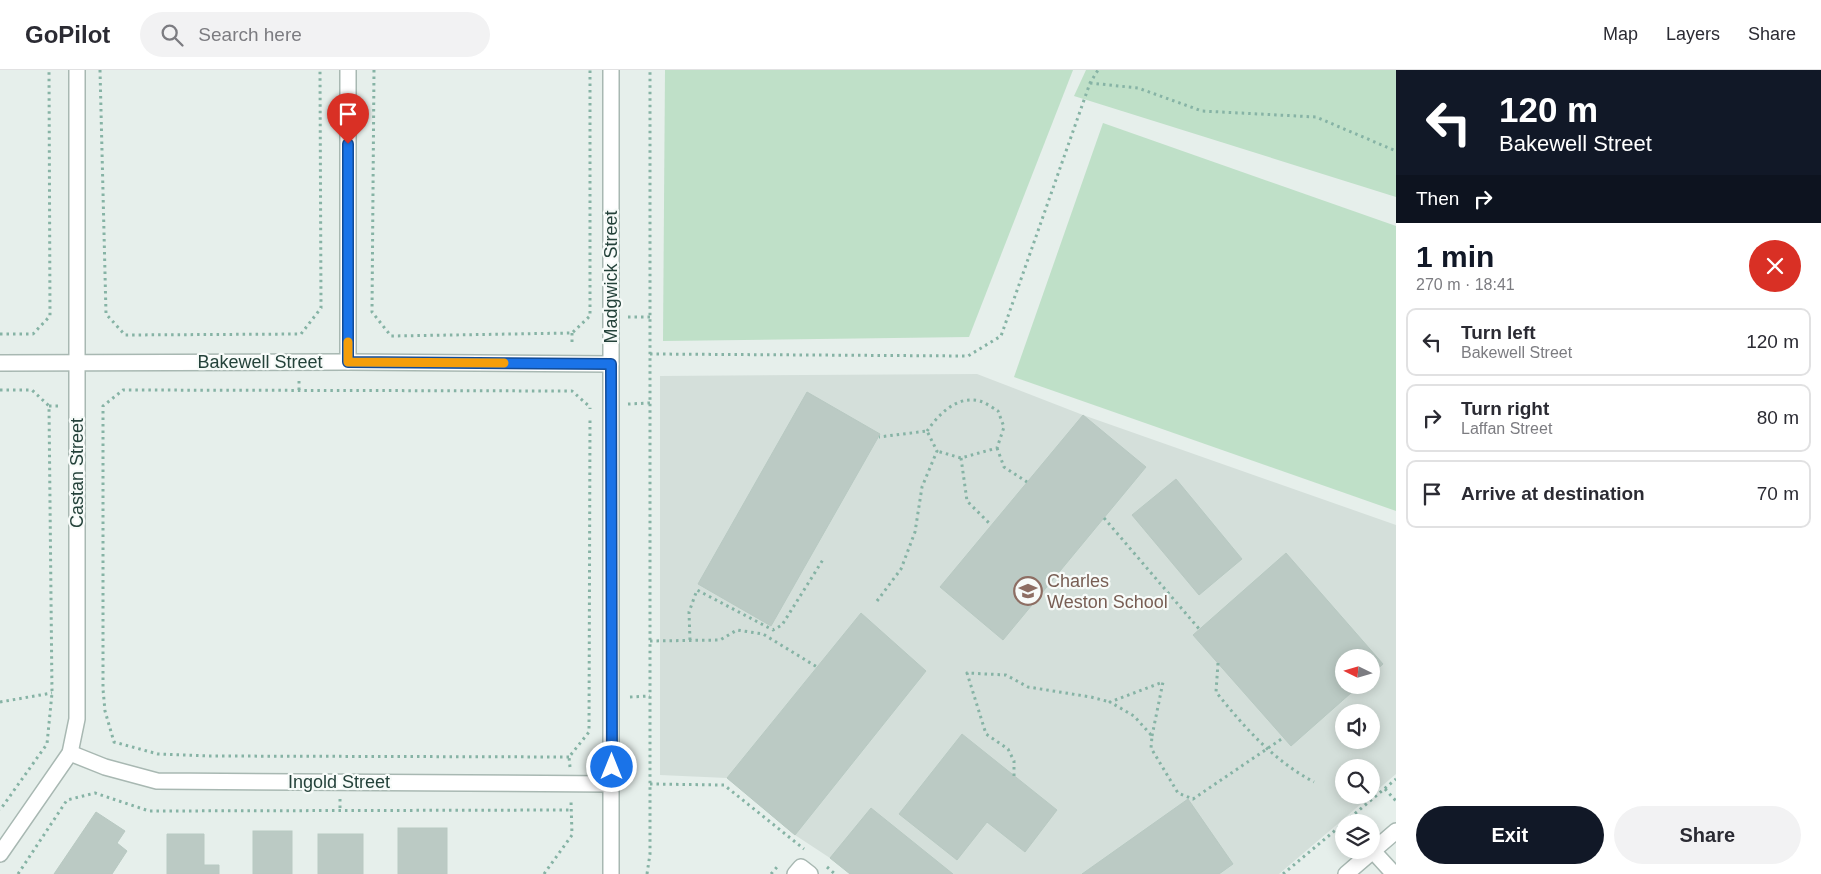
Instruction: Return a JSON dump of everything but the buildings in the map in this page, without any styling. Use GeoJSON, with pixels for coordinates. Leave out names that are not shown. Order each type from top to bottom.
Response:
{"type":"FeatureCollection","features":[{"type":"Feature","properties":{"kind":"street","name":"Castan Street"},"geometry":{"type":"LineString","coordinates":[[0,854],[70,753],[77,719],[77,70]]}},
{"type":"Feature","properties":{"kind":"street"},"geometry":{"type":"LineString","coordinates":[[348,70],[348,362]]}},
{"type":"Feature","properties":{"kind":"street","name":"Madgwick Street"},"geometry":{"type":"LineString","coordinates":[[611,70],[611,874]]}},
{"type":"Feature","properties":{"kind":"street","name":"Bakewell Street"},"geometry":{"type":"LineString","coordinates":[[0,363],[348,362],[611,364]]}},
{"type":"Feature","properties":{"kind":"street","name":"Ingold Street"},"geometry":{"type":"LineString","coordinates":[[70,753],[105,767],[157,781],[612,784]]}},
{"type":"Feature","properties":{"kind":"street"},"geometry":{"type":"LineString","coordinates":[[1380,845],[1396,831]]}},
{"type":"Feature","properties":{"kind":"street"},"geometry":{"type":"LineString","coordinates":[[1346,874],[1364,859]]}},
{"type":"Feature","properties":{"kind":"street"},"geometry":{"type":"LineString","coordinates":[[1380,859],[1394,874]]}},
{"type":"Feature","properties":{"kind":"street"},"geometry":{"type":"LineString","coordinates":[[795,874],[801,867],[810,874]]}},
{"type":"Feature","properties":{"kind":"path"},"geometry":{"type":"LineString","coordinates":[[0,334],[33,334],[50,316],[49,70]]}},
{"type":"Feature","properties":{"kind":"path"},"geometry":{"type":"LineString","coordinates":[[100,70],[106,314],[125,335],[301,334],[321,308],[320,70]]}},
{"type":"Feature","properties":{"kind":"path"},"geometry":{"type":"LineString","coordinates":[[374,70],[372,312],[391,336],[572,333],[590,316],[590,70]]}},
{"type":"Feature","properties":{"kind":"path"},"geometry":{"type":"LineString","coordinates":[[647,874],[650,854],[650,70]]}},
{"type":"Feature","properties":{"kind":"path"},"geometry":{"type":"LineString","coordinates":[[650,354],[968,356],[1001,336],[1090,83],[1098,70]]}},
{"type":"Feature","properties":{"kind":"path"},"geometry":{"type":"LineString","coordinates":[[1090,83],[1138,88],[1202,111],[1316,117],[1396,151]]}},
{"type":"Feature","properties":{"kind":"path"},"geometry":{"type":"LineString","coordinates":[[0,390],[32,390],[49,406],[52,693],[47,744],[0,810]]}},
{"type":"Feature","properties":{"kind":"path"},"geometry":{"type":"LineString","coordinates":[[123,390],[572,391],[590,407],[589,732],[569,757],[211,756],[158,754],[114,742],[104,711],[103,689],[103,406],[123,390]]}},
{"type":"Feature","properties":{"kind":"path"},"geometry":{"type":"LineString","coordinates":[[878,437],[927,431],[940,412],[963,402],[980,401],[998,411],[1004,426],[997,448],[1004,467],[1027,482]]}},
{"type":"Feature","properties":{"kind":"path"},"geometry":{"type":"LineString","coordinates":[[927,431],[937,451],[961,458],[997,448]]}},
{"type":"Feature","properties":{"kind":"path"},"geometry":{"type":"LineString","coordinates":[[877,601],[901,570],[915,532],[922,487],[937,451]]}},
{"type":"Feature","properties":{"kind":"path"},"geometry":{"type":"LineString","coordinates":[[961,458],[967,501],[991,525]]}},
{"type":"Feature","properties":{"kind":"path"},"geometry":{"type":"LineString","coordinates":[[1104,518],[1200,630]]}},
{"type":"Feature","properties":{"kind":"path"},"geometry":{"type":"LineString","coordinates":[[690,640],[689,612],[697,590],[773,630],[782,624],[824,558]]}},
{"type":"Feature","properties":{"kind":"path"},"geometry":{"type":"LineString","coordinates":[[650,640],[720,640],[737,630],[763,634],[818,667]]}},
{"type":"Feature","properties":{"kind":"path"},"geometry":{"type":"LineString","coordinates":[[1218,663],[1216,692],[1250,734],[1297,773],[1314,782]]}},
{"type":"Feature","properties":{"kind":"path"},"geometry":{"type":"LineString","coordinates":[[1014,776],[1014,761],[1008,749],[986,734],[967,673],[1006,675],[1028,687],[1110,702],[1134,716],[1152,736]]}},
{"type":"Feature","properties":{"kind":"path"},"geometry":{"type":"LineString","coordinates":[[1110,702],[1163,682],[1151,748],[1178,793],[1193,799],[1283,738]]}},
{"type":"Feature","properties":{"kind":"path"},"geometry":{"type":"LineString","coordinates":[[0,702],[52,693]]}},
{"type":"Feature","properties":{"kind":"path"},"geometry":{"type":"LineString","coordinates":[[1355,814],[1396,779]]}},
{"type":"Feature","properties":{"kind":"path"},"geometry":{"type":"LineString","coordinates":[[650,784],[724,785],[808,852]]}},
{"type":"Feature","properties":{"kind":"path"},"geometry":{"type":"LineString","coordinates":[[1385,789],[1396,801]]}},
{"type":"Feature","properties":{"kind":"path"},"geometry":{"type":"LineString","coordinates":[[18,874],[67,800],[96,794],[149,811],[571,810],[572,834],[544,874]]}},
{"type":"Feature","properties":{"kind":"path"},"geometry":{"type":"LineString","coordinates":[[1283,874],[1335,831]]}},
{"type":"Feature","properties":{"kind":"path"},"geometry":{"type":"LineString","coordinates":[[821,863],[835,874]]}},
{"type":"Feature","properties":{"kind":"shaded area","name":"Charles Weston School"},"geometry":{"type":"Polygon","coordinates":[[[977,374],[1083,415],[1396,525],[1396,774],[1380,788],[1380,759],[1335,759],[1335,804],[1361,804],[1349,814],[1335,814],[1335,826],[1279,874],[850,874],[795,835],[727,778],[660,775],[660,376],[977,374]]]}},
{"type":"Feature","properties":{"kind":"green space"},"geometry":{"type":"Polygon","coordinates":[[[665,70],[1073,70],[969,337],[663,341],[665,70]]]}},
{"type":"Feature","properties":{"kind":"green space"},"geometry":{"type":"Polygon","coordinates":[[[1086,70],[1396,70],[1396,197],[1074,96],[1086,70]]]}},
{"type":"Feature","properties":{"kind":"green space"},"geometry":{"type":"Polygon","coordinates":[[[1103,123],[1396,226],[1396,511],[1014,377],[1103,123]]]}},
{"type":"Feature","properties":{"kind":"slow traffic"},"geometry":{"type":"LineString","coordinates":[[348,342],[348,362],[504,363]]}},
{"type":"Feature","properties":{"kind":"place","name":"Charles Weston School"},"geometry":{"type":"Point","coordinates":[1028,591]}},
{"type":"Feature","properties":{"kind":"route"},"geometry":{"type":"LineString","coordinates":[[348,144],[348,362],[611,364],[612,767]]}}]}
